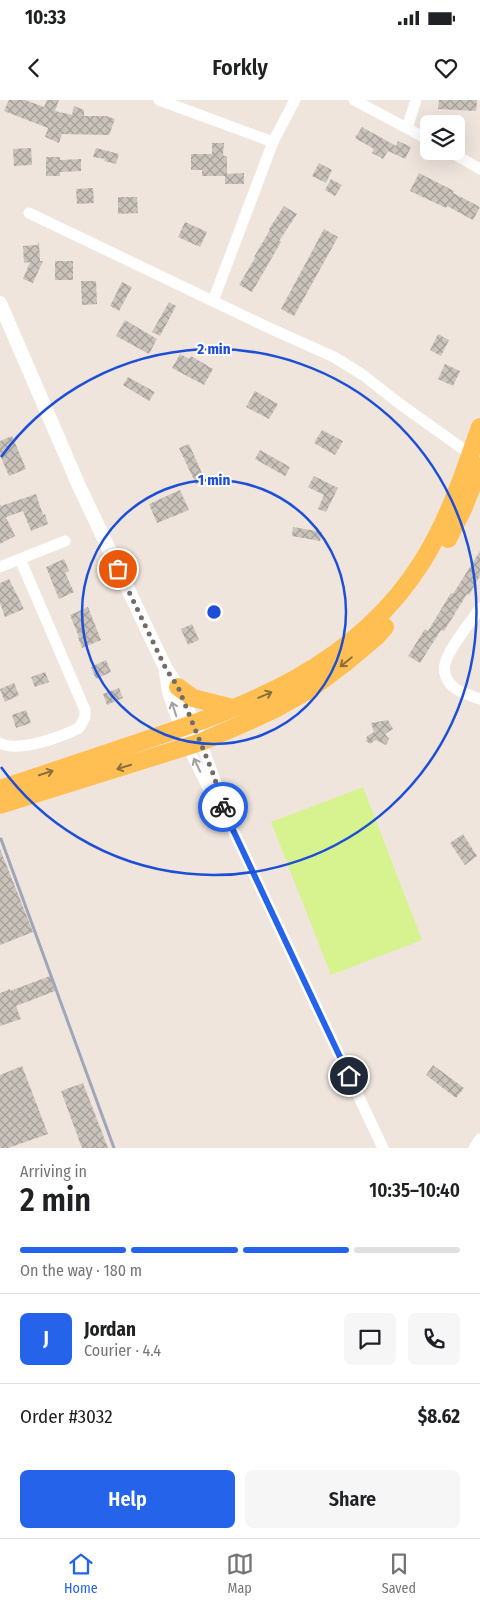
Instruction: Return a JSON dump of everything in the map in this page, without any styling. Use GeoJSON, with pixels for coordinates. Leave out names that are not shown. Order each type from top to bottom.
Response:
{"type":"FeatureCollection","features":[{"type":"Feature","properties":{"kind":"main road"},"geometry":{"type":"LineString","coordinates":[[0,805],[194,744],[277,708],[309,690],[345,663],[377,636],[406,604],[428,574],[464,507],[470,489],[480,427]]}},
{"type":"Feature","properties":{"kind":"main road"},"geometry":{"type":"LineString","coordinates":[[0,789],[187,726],[271,692],[308,672],[373,624],[394,600],[421,563],[442,526],[470,489]]}},
{"type":"Feature","properties":{"kind":"main road"},"geometry":{"type":"LineString","coordinates":[[178,687],[193,698],[233,708]]}},
{"type":"Feature","properties":{"kind":"street"},"geometry":{"type":"LineString","coordinates":[[159,100],[273,142]]}},
{"type":"Feature","properties":{"kind":"street"},"geometry":{"type":"LineString","coordinates":[[213,301],[273,142],[294,100]]}},
{"type":"Feature","properties":{"kind":"street"},"geometry":{"type":"LineString","coordinates":[[354,100],[420,135]]}},
{"type":"Feature","properties":{"kind":"street"},"geometry":{"type":"LineString","coordinates":[[407,128],[416,100]]}},
{"type":"Feature","properties":{"kind":"street"},"geometry":{"type":"LineString","coordinates":[[464,160],[480,169]]}},
{"type":"Feature","properties":{"kind":"street"},"geometry":{"type":"LineString","coordinates":[[29,213],[334,357],[362,375],[475,460]]}},
{"type":"Feature","properties":{"kind":"street"},"geometry":{"type":"LineString","coordinates":[[0,302],[79,486],[166,669],[178,687],[187,726]]}},
{"type":"Feature","properties":{"kind":"street"},"geometry":{"type":"LineString","coordinates":[[0,567],[65,541]]}},
{"type":"Feature","properties":{"kind":"street"},"geometry":{"type":"LineString","coordinates":[[0,743],[14,747],[29,745],[80,728],[85,717],[85,710],[20,559]]}},
{"type":"Feature","properties":{"kind":"street"},"geometry":{"type":"LineString","coordinates":[[480,608],[449,653],[445,664],[445,675],[456,690],[480,699]]}},
{"type":"Feature","properties":{"kind":"street"},"geometry":{"type":"LineString","coordinates":[[166,669],[166,683],[194,744],[219,791],[225,813],[383,1148]]}},
{"type":"Feature","properties":{"kind":"street"},"geometry":{"type":"LineString","coordinates":[[474,1148],[480,1138]]}},
{"type":"Feature","properties":{"kind":"green space"},"geometry":{"type":"Polygon","coordinates":[[[363,787],[422,940],[331,975],[271,822],[363,787]]]}},
{"type":"Feature","properties":{"kind":"building"},"geometry":{"type":"Polygon","coordinates":[[[9,100],[25,100],[44,107],[47,100],[59,100],[55,111],[72,115],[74,106],[84,110],[84,116],[106,116],[115,119],[109,135],[62,134],[59,143],[45,137],[48,128],[4,111],[9,100]]]}},
{"type":"Feature","properties":{"kind":"building"},"geometry":{"type":"Polygon","coordinates":[[[439,100],[477,100],[476,111],[438,109],[439,100]]]}},
{"type":"Feature","properties":{"kind":"building"},"geometry":{"type":"Polygon","coordinates":[[[362,127],[396,146],[398,141],[411,147],[405,159],[388,151],[383,159],[372,153],[374,149],[355,138],[362,127]]]}},
{"type":"Feature","properties":{"kind":"building"},"geometry":{"type":"Polygon","coordinates":[[[212,143],[224,143],[223,155],[227,157],[227,174],[244,173],[244,184],[225,184],[225,176],[202,176],[202,170],[191,170],[191,154],[212,154],[212,143]]]}},
{"type":"Feature","properties":{"kind":"building"},"geometry":{"type":"Polygon","coordinates":[[[31,148],[32,165],[14,166],[13,149],[31,148]]]}},
{"type":"Feature","properties":{"kind":"building"},"geometry":{"type":"Polygon","coordinates":[[[96,148],[119,154],[116,164],[104,161],[105,159],[93,157],[96,148]]]}},
{"type":"Feature","properties":{"kind":"building"},"geometry":{"type":"Polygon","coordinates":[[[46,157],[60,157],[60,160],[81,159],[81,171],[60,172],[60,176],[46,176],[46,157]]]}},
{"type":"Feature","properties":{"kind":"building"},"geometry":{"type":"Polygon","coordinates":[[[319,163],[332,170],[326,183],[312,176],[319,163]]]}},
{"type":"Feature","properties":{"kind":"building"},"geometry":{"type":"Polygon","coordinates":[[[419,173],[480,207],[473,220],[447,206],[446,208],[410,191],[419,173]]]}},
{"type":"Feature","properties":{"kind":"building"},"geometry":{"type":"Polygon","coordinates":[[[331,179],[342,185],[335,196],[325,190],[331,179]]]}},
{"type":"Feature","properties":{"kind":"building"},"geometry":{"type":"Polygon","coordinates":[[[93,188],[94,203],[77,204],[76,189],[93,188]]]}},
{"type":"Feature","properties":{"kind":"building"},"geometry":{"type":"Polygon","coordinates":[[[118,197],[137,197],[138,213],[118,214],[118,197]]]}},
{"type":"Feature","properties":{"kind":"building"},"geometry":{"type":"Polygon","coordinates":[[[284,206],[297,214],[279,241],[281,242],[252,292],[239,285],[269,229],[284,206]]]}},
{"type":"Feature","properties":{"kind":"building"},"geometry":{"type":"Polygon","coordinates":[[[185,222],[207,232],[200,247],[178,237],[185,222]]]}},
{"type":"Feature","properties":{"kind":"building"},"geometry":{"type":"Polygon","coordinates":[[[324,229],[338,237],[294,316],[281,309],[324,229]]]}},
{"type":"Feature","properties":{"kind":"building"},"geometry":{"type":"Polygon","coordinates":[[[39,242],[40,261],[43,261],[33,283],[23,279],[30,262],[24,263],[23,246],[37,245],[39,242]]]}},
{"type":"Feature","properties":{"kind":"building"},"geometry":{"type":"Polygon","coordinates":[[[55,261],[73,261],[73,280],[55,280],[55,261]]]}},
{"type":"Feature","properties":{"kind":"building"},"geometry":{"type":"Polygon","coordinates":[[[81,281],[96,281],[97,304],[82,305],[81,281]]]}},
{"type":"Feature","properties":{"kind":"building"},"geometry":{"type":"Polygon","coordinates":[[[122,282],[132,287],[119,311],[110,306],[122,282]]]}},
{"type":"Feature","properties":{"kind":"building"},"geometry":{"type":"Polygon","coordinates":[[[169,302],[176,306],[160,336],[152,332],[169,302]]]}},
{"type":"Feature","properties":{"kind":"building"},"geometry":{"type":"Polygon","coordinates":[[[125,320],[157,339],[149,354],[116,336],[125,320]]]}},
{"type":"Feature","properties":{"kind":"building"},"geometry":{"type":"Polygon","coordinates":[[[438,334],[449,340],[441,356],[430,350],[438,334]]]}},
{"type":"Feature","properties":{"kind":"building"},"geometry":{"type":"Polygon","coordinates":[[[180,354],[189,359],[191,356],[213,369],[204,385],[172,368],[180,354]]]}},
{"type":"Feature","properties":{"kind":"building"},"geometry":{"type":"Polygon","coordinates":[[[445,364],[460,371],[453,386],[438,379],[445,364]]]}},
{"type":"Feature","properties":{"kind":"building"},"geometry":{"type":"Polygon","coordinates":[[[128,377],[155,392],[149,401],[123,385],[128,377]]]}},
{"type":"Feature","properties":{"kind":"building"},"geometry":{"type":"Polygon","coordinates":[[[255,391],[278,404],[269,419],[246,407],[255,391]]]}},
{"type":"Feature","properties":{"kind":"building"},"geometry":{"type":"Polygon","coordinates":[[[322,430],[343,441],[335,455],[314,443],[322,430]]]}},
{"type":"Feature","properties":{"kind":"building"},"geometry":{"type":"Polygon","coordinates":[[[12,436],[26,469],[9,476],[0,455],[0,441],[12,436]]]}},
{"type":"Feature","properties":{"kind":"building"},"geometry":{"type":"Polygon","coordinates":[[[189,444],[205,480],[196,484],[179,448],[189,444]]]}},
{"type":"Feature","properties":{"kind":"building"},"geometry":{"type":"Polygon","coordinates":[[[260,450],[290,467],[285,476],[255,459],[260,450]]]}},
{"type":"Feature","properties":{"kind":"building"},"geometry":{"type":"Polygon","coordinates":[[[314,476],[338,488],[326,512],[318,509],[324,495],[308,487],[314,476]]]}},
{"type":"Feature","properties":{"kind":"building"},"geometry":{"type":"Polygon","coordinates":[[[180,490],[189,510],[157,523],[149,504],[180,490]]]}},
{"type":"Feature","properties":{"kind":"building"},"geometry":{"type":"Polygon","coordinates":[[[36,494],[48,524],[31,531],[23,511],[6,517],[15,536],[0,544],[0,504],[1,506],[36,494]]]}},
{"type":"Feature","properties":{"kind":"building"},"geometry":{"type":"Polygon","coordinates":[[[293,527],[322,532],[320,541],[292,536],[293,527]]]}},
{"type":"Feature","properties":{"kind":"building"},"geometry":{"type":"Polygon","coordinates":[[[480,551],[480,576],[469,595],[467,594],[444,631],[441,630],[420,663],[408,656],[425,629],[428,631],[480,551]]]}},
{"type":"Feature","properties":{"kind":"building"},"geometry":{"type":"Polygon","coordinates":[[[64,559],[69,571],[65,573],[74,592],[59,599],[46,567],[64,559]]]}},
{"type":"Feature","properties":{"kind":"building"},"geometry":{"type":"Polygon","coordinates":[[[9,579],[24,609],[5,617],[0,603],[0,583],[9,579]]]}},
{"type":"Feature","properties":{"kind":"building"},"geometry":{"type":"Polygon","coordinates":[[[88,607],[101,640],[82,648],[70,615],[88,607]]]}},
{"type":"Feature","properties":{"kind":"building"},"geometry":{"type":"Polygon","coordinates":[[[192,624],[199,640],[188,645],[181,629],[192,624]]]}},
{"type":"Feature","properties":{"kind":"building"},"geometry":{"type":"Polygon","coordinates":[[[106,660],[111,672],[96,679],[91,667],[106,660]]]}},
{"type":"Feature","properties":{"kind":"building"},"geometry":{"type":"Polygon","coordinates":[[[45,672],[49,682],[35,687],[31,677],[45,672]]]}},
{"type":"Feature","properties":{"kind":"building"},"geometry":{"type":"Polygon","coordinates":[[[14,683],[19,695],[5,702],[0,689],[14,683]]]}},
{"type":"Feature","properties":{"kind":"building"},"geometry":{"type":"Polygon","coordinates":[[[119,688],[123,698],[107,705],[103,694],[119,688]]]}},
{"type":"Feature","properties":{"kind":"building"},"geometry":{"type":"Polygon","coordinates":[[[26,710],[31,723],[16,728],[12,715],[26,710]]]}},
{"type":"Feature","properties":{"kind":"building"},"geometry":{"type":"Polygon","coordinates":[[[388,720],[393,729],[385,734],[389,739],[386,745],[376,740],[370,744],[366,741],[367,736],[374,732],[371,723],[388,720]]]}},
{"type":"Feature","properties":{"kind":"building"},"geometry":{"type":"Polygon","coordinates":[[[463,834],[477,856],[465,865],[450,843],[463,834]]]}},
{"type":"Feature","properties":{"kind":"building"},"geometry":{"type":"Polygon","coordinates":[[[0,849],[33,932],[0,945],[0,849]]]}},
{"type":"Feature","properties":{"kind":"building"},"geometry":{"type":"Polygon","coordinates":[[[50,976],[55,991],[16,1006],[21,1019],[0,1026],[0,993],[50,976]]]}},
{"type":"Feature","properties":{"kind":"building"},"geometry":{"type":"Polygon","coordinates":[[[433,1065],[464,1088],[456,1098],[426,1075],[433,1065]]]}},
{"type":"Feature","properties":{"kind":"building"},"geometry":{"type":"Polygon","coordinates":[[[22,1066],[48,1134],[8,1148],[0,1148],[0,1075],[22,1066]]]}},
{"type":"Feature","properties":{"kind":"building"},"geometry":{"type":"Polygon","coordinates":[[[83,1083],[108,1148],[82,1148],[61,1091],[83,1083]]]}},
{"type":"Feature","properties":{"kind":"railway"},"geometry":{"type":"LineString","coordinates":[[1,839],[114,1148]]}},
{"type":"Feature","properties":{"kind":"way so far"},"geometry":{"type":"LineString","coordinates":[[118,569],[166,669],[178,687],[214,776],[223,807]]}},
{"type":"Feature","properties":{"kind":"route"},"geometry":{"type":"LineString","coordinates":[[223,807],[349,1076]]}}]}
